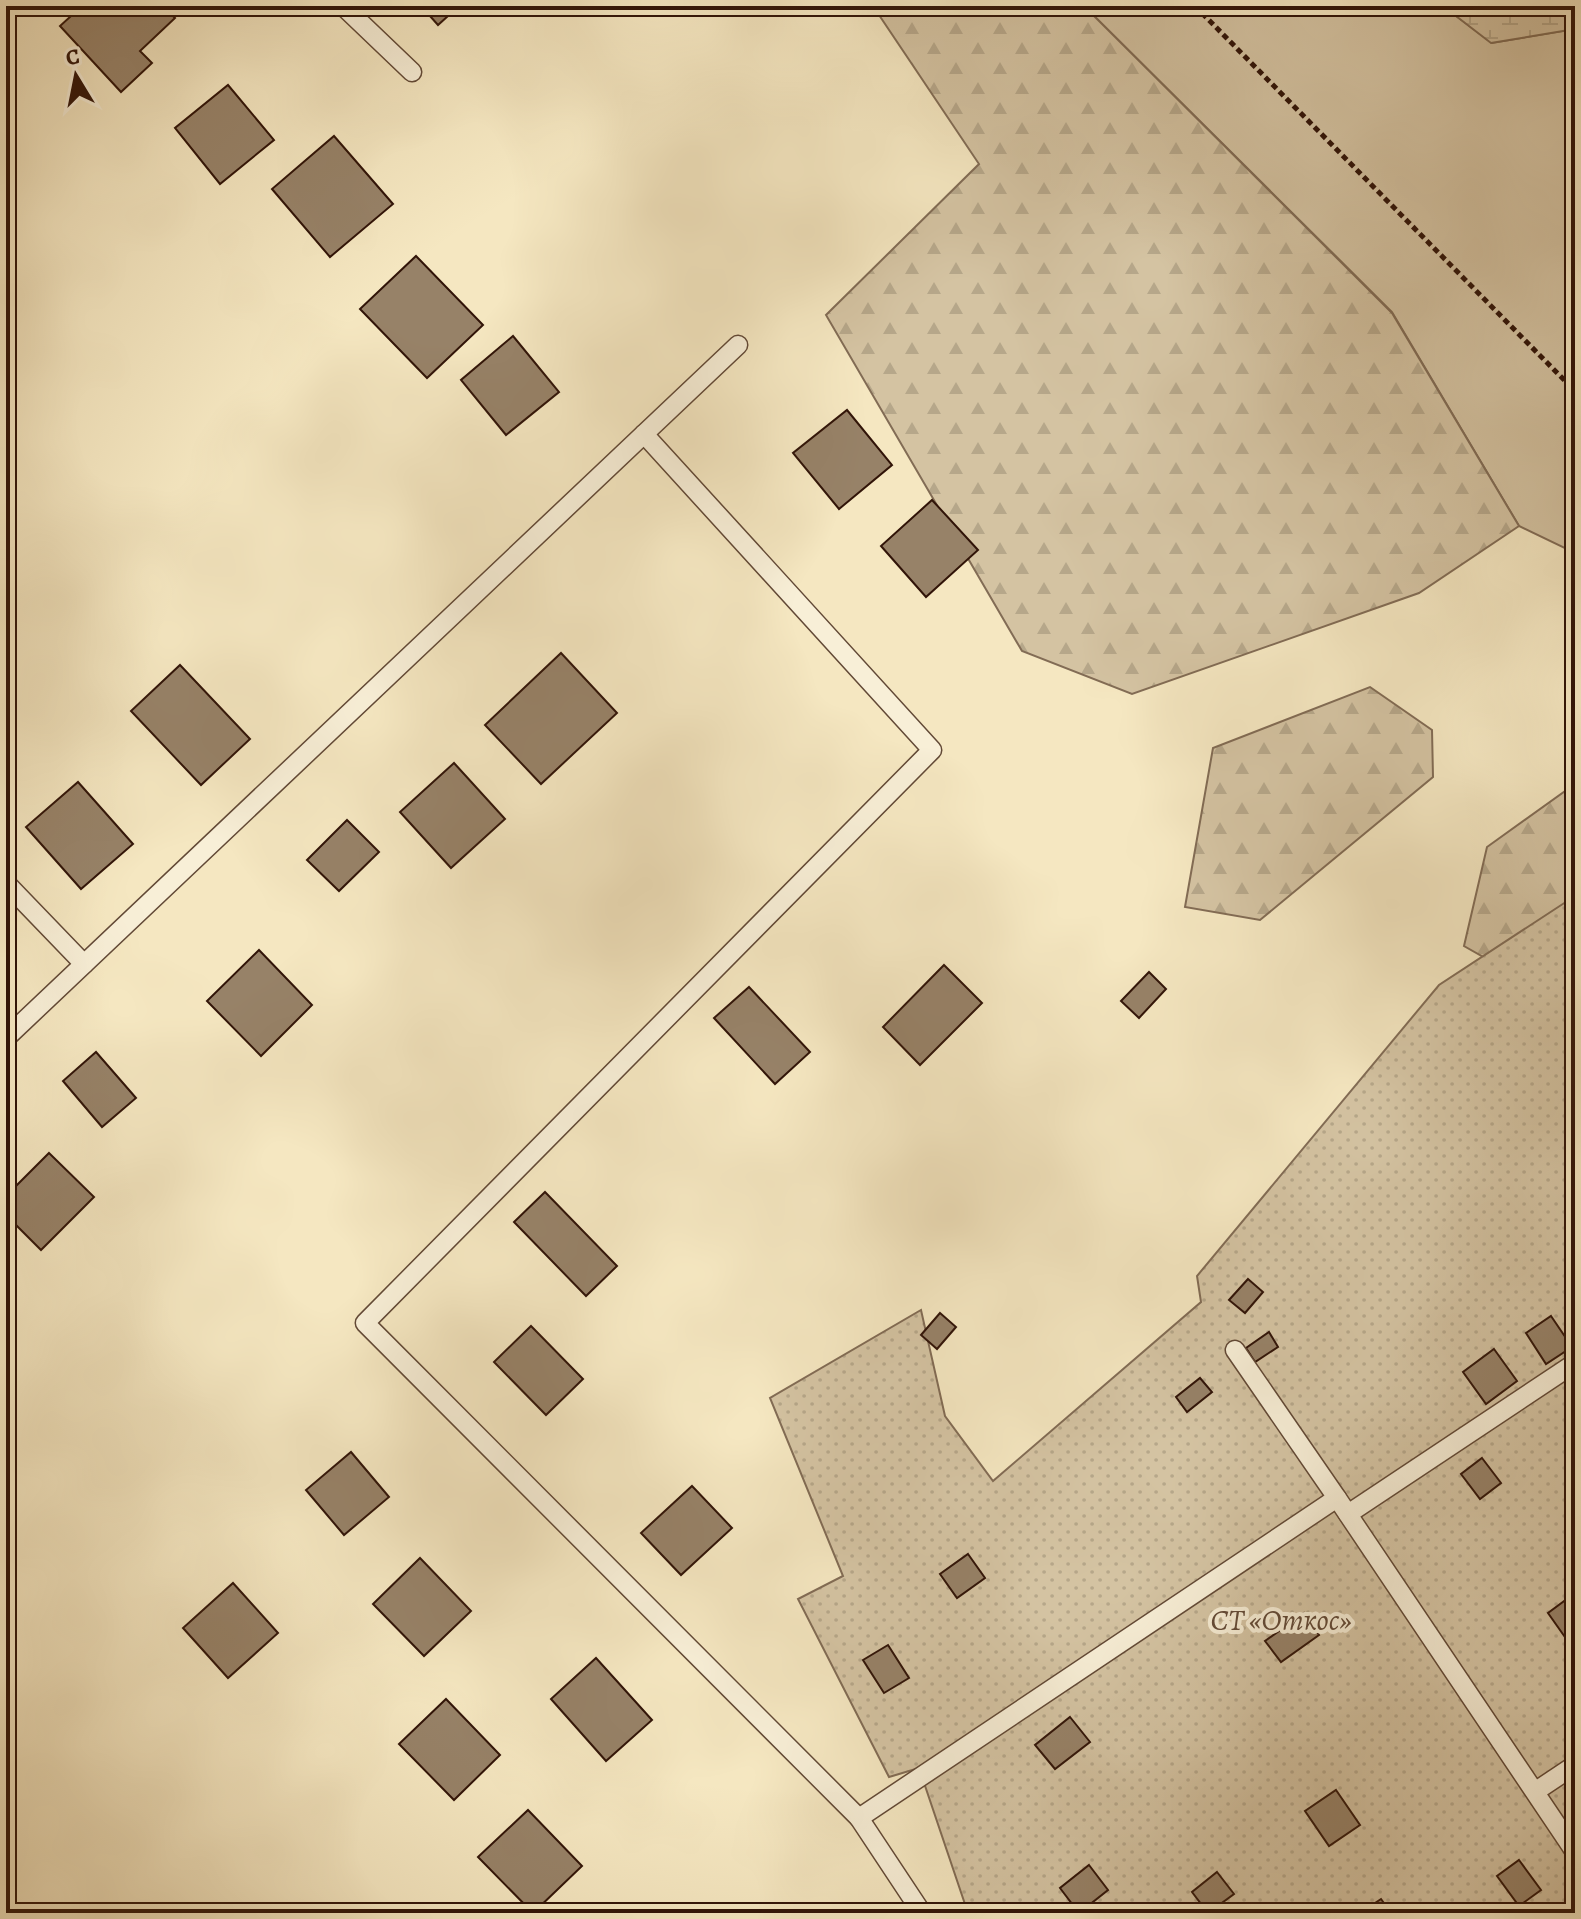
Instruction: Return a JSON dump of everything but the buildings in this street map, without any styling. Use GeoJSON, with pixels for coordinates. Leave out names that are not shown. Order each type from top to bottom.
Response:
{"type":"FeatureCollection","features":[{"type":"Feature","properties":{"kind":"lane"},"geometry":{"type":"LineString","coordinates":[[343,6],[412,72]]}},
{"type":"Feature","properties":{"kind":"lane"},"geometry":{"type":"LineString","coordinates":[[6,1038],[738,345]]}},
{"type":"Feature","properties":{"kind":"lane"},"geometry":{"type":"LineString","coordinates":[[644,434],[932,750],[365,1323],[859,1818],[922,1913]]}},
{"type":"Feature","properties":{"kind":"lane"},"geometry":{"type":"LineString","coordinates":[[6,883],[84,964]]}},
{"type":"Feature","properties":{"kind":"lane"},"geometry":{"type":"LineString","coordinates":[[1235,1350],[1575,1852]]}},
{"type":"Feature","properties":{"kind":"lane"},"geometry":{"type":"LineString","coordinates":[[859,1818],[1342,1506],[1575,1363]]}},
{"type":"Feature","properties":{"kind":"lane"},"geometry":{"type":"LineString","coordinates":[[1536,1791],[1575,1765]]}},
{"type":"Feature","properties":{"kind":"path"},"geometry":{"type":"LineString","coordinates":[[1195,6],[1575,391]]}},
{"type":"Feature","properties":{"kind":"green space"},"geometry":{"type":"Polygon","coordinates":[[[873,6],[1084,6],[1392,313],[1519,526],[1419,593],[1132,694],[1022,651],[826,315],[979,164],[873,6]]]}},
{"type":"Feature","properties":{"kind":"green space"},"geometry":{"type":"Polygon","coordinates":[[[1084,6],[1443,6],[1492,43],[1575,29],[1575,553],[1519,526],[1392,312],[1084,6]]]}},
{"type":"Feature","properties":{"kind":"green space"},"geometry":{"type":"Polygon","coordinates":[[[1443,6],[1575,6],[1575,29],[1491,43],[1443,6]]]}},
{"type":"Feature","properties":{"kind":"green space"},"geometry":{"type":"Polygon","coordinates":[[[1370,687],[1432,730],[1433,777],[1260,920],[1185,907],[1213,748],[1370,687]]]}},
{"type":"Feature","properties":{"kind":"green space"},"geometry":{"type":"Polygon","coordinates":[[[1575,784],[1575,1009],[1464,946],[1487,847],[1575,784]]]}},
{"type":"Feature","properties":{"kind":"green space","name":"СТ «Откос»"},"geometry":{"type":"Polygon","coordinates":[[[1575,896],[1575,1913],[968,1913],[919,1768],[889,1777],[798,1599],[843,1576],[770,1398],[921,1310],[945,1416],[993,1481],[1201,1302],[1197,1276],[1439,985],[1575,896]]]}}]}
